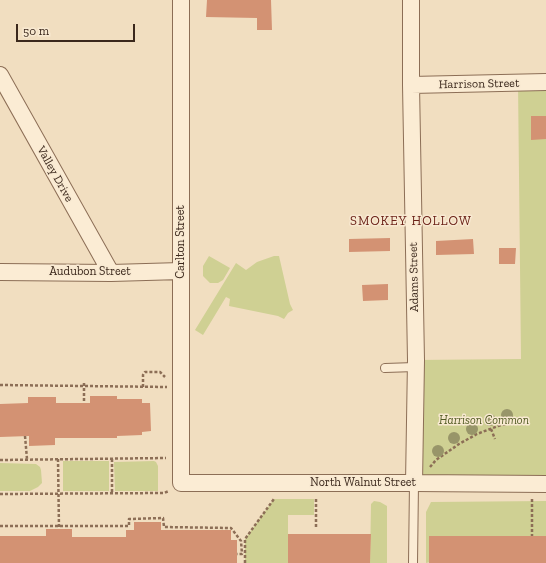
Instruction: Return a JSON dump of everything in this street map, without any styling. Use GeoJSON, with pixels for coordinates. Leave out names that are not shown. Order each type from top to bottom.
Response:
{"type":"FeatureCollection","features":[{"type":"Feature","properties":{"kind":"street","name":"Carlton Street"},"geometry":{"type":"LineString","coordinates":[[181,0],[181,484]]}},
{"type":"Feature","properties":{"kind":"street","name":"Adams Street"},"geometry":{"type":"LineString","coordinates":[[411,0],[416,367],[414,483]]}},
{"type":"Feature","properties":{"kind":"street","name":"Valley Drive"},"geometry":{"type":"LineString","coordinates":[[0,75],[111,273]]}},
{"type":"Feature","properties":{"kind":"street","name":"Harrison Street"},"geometry":{"type":"LineString","coordinates":[[411,85],[546,82]]}},
{"type":"Feature","properties":{"kind":"street","name":"Audubon Street"},"geometry":{"type":"LineString","coordinates":[[0,272],[111,273],[181,271]]}},
{"type":"Feature","properties":{"kind":"street","name":"North Walnut Street"},"geometry":{"type":"LineString","coordinates":[[181,484],[539,484]]}},
{"type":"Feature","properties":{"kind":"lane"},"geometry":{"type":"LineString","coordinates":[[385,368],[416,367]]}},
{"type":"Feature","properties":{"kind":"lane"},"geometry":{"type":"LineString","coordinates":[[413,563],[414,483]]}},
{"type":"Feature","properties":{"kind":"path"},"geometry":{"type":"LineString","coordinates":[[144,387],[143,375],[146,372],[162,373],[168,381]]}},
{"type":"Feature","properties":{"kind":"path"},"geometry":{"type":"LineString","coordinates":[[83,385],[84,403]]}},
{"type":"Feature","properties":{"kind":"path"},"geometry":{"type":"LineString","coordinates":[[0,386],[83,385],[167,387]]}},
{"type":"Feature","properties":{"kind":"path"},"geometry":{"type":"LineString","coordinates":[[428,469],[436,460],[477,434],[523,420]]}},
{"type":"Feature","properties":{"kind":"path"},"geometry":{"type":"LineString","coordinates":[[491,429],[495,439]]}},
{"type":"Feature","properties":{"kind":"path"},"geometry":{"type":"LineString","coordinates":[[25,436],[27,460]]}},
{"type":"Feature","properties":{"kind":"path"},"geometry":{"type":"LineString","coordinates":[[0,460],[181,458]]}},
{"type":"Feature","properties":{"kind":"path"},"geometry":{"type":"LineString","coordinates":[[58,459],[59,528]]}},
{"type":"Feature","properties":{"kind":"path"},"geometry":{"type":"LineString","coordinates":[[112,459],[112,494]]}},
{"type":"Feature","properties":{"kind":"path"},"geometry":{"type":"LineString","coordinates":[[0,494],[164,493],[181,484]]}},
{"type":"Feature","properties":{"kind":"path"},"geometry":{"type":"LineString","coordinates":[[532,536],[539,484]]}},
{"type":"Feature","properties":{"kind":"path"},"geometry":{"type":"LineString","coordinates":[[243,554],[245,539],[274,499]]}},
{"type":"Feature","properties":{"kind":"path"},"geometry":{"type":"LineString","coordinates":[[316,500],[316,527]]}},
{"type":"Feature","properties":{"kind":"path"},"geometry":{"type":"LineString","coordinates":[[0,526],[59,528],[129,526],[129,519],[164,518],[164,527],[231,528],[241,541],[245,563]]}},
{"type":"Feature","properties":{"kind":"path"},"geometry":{"type":"LineString","coordinates":[[237,554],[243,554]]}},
{"type":"Feature","properties":{"kind":"green space","name":"Harrison Common"},"geometry":{"type":"Polygon","coordinates":[[[546,82],[546,484],[414,483],[416,360],[521,359],[518,83],[546,82]]]}},
{"type":"Feature","properties":{"kind":"green space"},"geometry":{"type":"Polygon","coordinates":[[[209,256],[230,268],[223,280],[218,283],[210,283],[203,276],[203,266],[209,256]]]}},
{"type":"Feature","properties":{"kind":"green space"},"geometry":{"type":"Polygon","coordinates":[[[274,256],[279,256],[290,304],[293,310],[288,313],[284,319],[278,316],[229,306],[230,299],[226,297],[203,335],[195,330],[236,263],[246,270],[257,262],[274,256]]]}},
{"type":"Feature","properties":{"kind":"green space"},"geometry":{"type":"Polygon","coordinates":[[[63,461],[109,461],[109,491],[63,491],[63,461]]]}},
{"type":"Feature","properties":{"kind":"green space"},"geometry":{"type":"Polygon","coordinates":[[[154,461],[158,466],[158,491],[115,491],[114,462],[154,461]]]}},
{"type":"Feature","properties":{"kind":"green space"},"geometry":{"type":"Polygon","coordinates":[[[0,463],[36,464],[41,470],[42,483],[30,491],[0,491],[0,463]]]}},
{"type":"Feature","properties":{"kind":"green space"},"geometry":{"type":"Polygon","coordinates":[[[274,499],[314,499],[314,515],[288,515],[288,563],[245,563],[245,539],[274,499]]]}},
{"type":"Feature","properties":{"kind":"green space"},"geometry":{"type":"Polygon","coordinates":[[[374,501],[380,502],[387,506],[387,563],[370,563],[371,504],[374,501]]]}},
{"type":"Feature","properties":{"kind":"green space"},"geometry":{"type":"Polygon","coordinates":[[[546,501],[546,536],[426,563],[426,512],[431,502],[546,501]]]}},
{"type":"Feature","properties":{"kind":"building"},"geometry":{"type":"Polygon","coordinates":[[[207,0],[271,0],[272,30],[257,30],[257,18],[206,17],[207,0]]]}},
{"type":"Feature","properties":{"kind":"building"},"geometry":{"type":"Polygon","coordinates":[[[531,116],[546,116],[546,139],[531,140],[531,116]]]}},
{"type":"Feature","properties":{"kind":"building"},"geometry":{"type":"Polygon","coordinates":[[[390,238],[390,251],[349,252],[349,239],[390,238]]]}},
{"type":"Feature","properties":{"kind":"building"},"geometry":{"type":"Polygon","coordinates":[[[473,239],[474,254],[436,255],[436,241],[473,239]]]}},
{"type":"Feature","properties":{"kind":"building"},"geometry":{"type":"Polygon","coordinates":[[[499,248],[516,248],[515,264],[499,264],[499,248]]]}},
{"type":"Feature","properties":{"kind":"building"},"geometry":{"type":"Polygon","coordinates":[[[388,284],[388,300],[363,301],[362,285],[388,284]]]}},
{"type":"Feature","properties":{"kind":"building"},"geometry":{"type":"Polygon","coordinates":[[[90,396],[117,396],[117,399],[142,399],[142,403],[150,403],[151,431],[142,432],[142,435],[117,436],[117,438],[55,438],[55,445],[29,446],[29,436],[0,437],[0,404],[28,403],[28,397],[56,397],[56,403],[90,403],[90,396]]]}},
{"type":"Feature","properties":{"kind":"building"},"geometry":{"type":"Polygon","coordinates":[[[134,522],[161,522],[161,530],[231,530],[231,540],[237,540],[237,563],[0,563],[0,536],[46,536],[46,529],[72,529],[72,537],[126,537],[126,530],[134,530],[134,522]]]}},
{"type":"Feature","properties":{"kind":"building"},"geometry":{"type":"Polygon","coordinates":[[[288,534],[371,534],[370,563],[288,563],[288,534]]]}},
{"type":"Feature","properties":{"kind":"building"},"geometry":{"type":"Polygon","coordinates":[[[429,536],[546,536],[546,563],[429,563],[429,536]]]}},
{"type":"Feature","properties":{"kind":"district","name":"SMOKEY HOLLOW"},"geometry":{"type":"Point","coordinates":[411,221]}}]}
